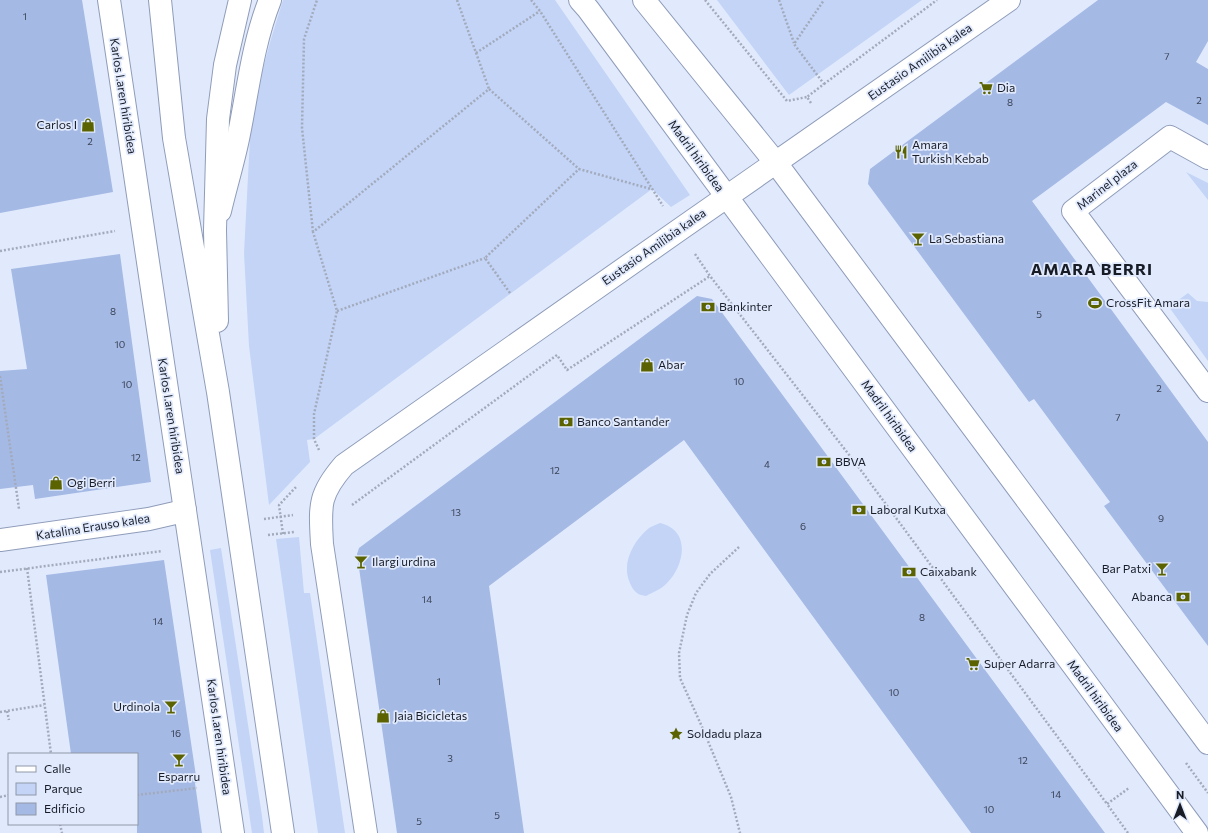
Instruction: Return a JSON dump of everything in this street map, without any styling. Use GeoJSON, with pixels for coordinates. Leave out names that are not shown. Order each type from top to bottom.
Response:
{"type":"FeatureCollection","features":[{"type":"Feature","properties":{"kind":"main road","name":"Karlos I.aren hiribidea"},"geometry":{"type":"LineString","coordinates":[[109,0],[233,833]]}},
{"type":"Feature","properties":{"kind":"main road"},"geometry":{"type":"LineString","coordinates":[[160,0],[174,138],[218,392],[283,833]]}},
{"type":"Feature","properties":{"kind":"main road"},"geometry":{"type":"LineString","coordinates":[[218,392],[215,230],[218,119],[224,65],[240,0]]}},
{"type":"Feature","properties":{"kind":"main road"},"geometry":{"type":"LineString","coordinates":[[215,230],[239,135],[251,68],[262,21],[270,0]]}},
{"type":"Feature","properties":{"kind":"main road","name":"Madril hiribidea"},"geometry":{"type":"LineString","coordinates":[[580,0],[1197,833]]}},
{"type":"Feature","properties":{"kind":"main road"},"geometry":{"type":"LineString","coordinates":[[644,0],[776,163],[1208,744]]}},
{"type":"Feature","properties":{"kind":"main road","name":"Eustasio Amilibia kalea"},"geometry":{"type":"LineString","coordinates":[[321,519],[324,496],[327,488],[332,479],[344,465],[1009,0]]}},
{"type":"Feature","properties":{"kind":"main road","name":"Marinel plaza"},"geometry":{"type":"LineString","coordinates":[[1208,158],[1170,137],[1073,211],[1208,391]]}},
{"type":"Feature","properties":{"kind":"main road","name":"Katalina Erauso kalea"},"geometry":{"type":"LineString","coordinates":[[0,540],[149,519],[185,509]]}},
{"type":"Feature","properties":{"kind":"main road"},"geometry":{"type":"LineString","coordinates":[[321,519],[322,544],[366,833]]}},
{"type":"Feature","properties":{"kind":"path"},"geometry":{"type":"LineString","coordinates":[[317,0],[304,40],[302,128],[313,232],[337,311],[314,414],[314,439],[320,452]]}},
{"type":"Feature","properties":{"kind":"path"},"geometry":{"type":"LineString","coordinates":[[457,0],[489,89],[579,169],[652,189],[540,11],[531,0]]}},
{"type":"Feature","properties":{"kind":"path"},"geometry":{"type":"LineString","coordinates":[[705,0],[787,101],[807,97],[937,0]]}},
{"type":"Feature","properties":{"kind":"path"},"geometry":{"type":"LineString","coordinates":[[779,0],[794,44],[824,84]]}},
{"type":"Feature","properties":{"kind":"path"},"geometry":{"type":"LineString","coordinates":[[794,44],[824,0]]}},
{"type":"Feature","properties":{"kind":"path"},"geometry":{"type":"LineString","coordinates":[[476,53],[540,11]]}},
{"type":"Feature","properties":{"kind":"path"},"geometry":{"type":"LineString","coordinates":[[313,232],[489,89]]}},
{"type":"Feature","properties":{"kind":"path"},"geometry":{"type":"LineString","coordinates":[[807,97],[828,126]]}},
{"type":"Feature","properties":{"kind":"path"},"geometry":{"type":"LineString","coordinates":[[337,311],[484,258],[579,169]]}},
{"type":"Feature","properties":{"kind":"path"},"geometry":{"type":"LineString","coordinates":[[679,230],[710,276],[857,465],[1107,804]]}},
{"type":"Feature","properties":{"kind":"path"},"geometry":{"type":"LineString","coordinates":[[0,251],[118,231]]}},
{"type":"Feature","properties":{"kind":"path"},"geometry":{"type":"LineString","coordinates":[[484,258],[510,293]]}},
{"type":"Feature","properties":{"kind":"path"},"geometry":{"type":"LineString","coordinates":[[321,519],[556,355],[567,370],[710,276]]}},
{"type":"Feature","properties":{"kind":"path"},"geometry":{"type":"LineString","coordinates":[[0,376],[19,511],[13,512]]}},
{"type":"Feature","properties":{"kind":"path"},"geometry":{"type":"LineString","coordinates":[[0,572],[190,547]]}},
{"type":"Feature","properties":{"kind":"path"},"geometry":{"type":"LineString","coordinates":[[739,547],[710,574],[696,593],[688,615],[679,653],[680,678],[731,797],[740,833]]}},
{"type":"Feature","properties":{"kind":"path"},"geometry":{"type":"LineString","coordinates":[[27,568],[51,753]]}},
{"type":"Feature","properties":{"kind":"path"},"geometry":{"type":"LineString","coordinates":[[0,712],[44,705]]}},
{"type":"Feature","properties":{"kind":"path"},"geometry":{"type":"LineString","coordinates":[[7,711],[9,720]]}},
{"type":"Feature","properties":{"kind":"path"},"geometry":{"type":"LineString","coordinates":[[138,795],[226,784]]}},
{"type":"Feature","properties":{"kind":"green space"},"geometry":{"type":"Polygon","coordinates":[[[283,0],[555,0],[690,195],[671,207],[652,189],[314,439],[307,440],[310,462],[269,505],[249,346],[244,253],[250,138],[260,79],[283,0]]]}},
{"type":"Feature","properties":{"kind":"green space"},"geometry":{"type":"Polygon","coordinates":[[[717,0],[922,0],[789,95],[717,0]]]}},
{"type":"Feature","properties":{"kind":"green space"},"geometry":{"type":"Polygon","coordinates":[[[1186,172],[1208,183],[1208,200],[1186,172]]]}},
{"type":"Feature","properties":{"kind":"green space"},"geometry":{"type":"Polygon","coordinates":[[[1188,293],[1197,301],[1208,302],[1208,361],[1169,307],[1188,293]]]}},
{"type":"Feature","properties":{"kind":"green space"},"geometry":{"type":"Polygon","coordinates":[[[660,523],[670,527],[677,533],[681,540],[681,558],[673,576],[665,585],[646,596],[638,594],[631,586],[628,576],[627,568],[630,553],[643,533],[649,528],[660,523]]]}},
{"type":"Feature","properties":{"kind":"green space"},"geometry":{"type":"Polygon","coordinates":[[[299,537],[304,593],[310,593],[345,833],[318,833],[276,539],[299,537]]]}},
{"type":"Feature","properties":{"kind":"green space"},"geometry":{"type":"Polygon","coordinates":[[[221,548],[264,833],[252,833],[210,550],[221,548]]]}},
{"type":"Feature","properties":{"kind":"building"},"geometry":{"type":"Polygon","coordinates":[[[0,0],[82,0],[113,192],[0,213],[0,0]]]}},
{"type":"Feature","properties":{"kind":"building"},"geometry":{"type":"Polygon","coordinates":[[[1098,0],[1208,0],[1208,41],[1196,62],[1208,69],[1208,125],[1166,102],[1032,201],[1208,442],[1208,646],[1104,506],[1110,502],[1034,399],[1029,402],[868,184],[870,169],[1098,0]]]}},
{"type":"Feature","properties":{"kind":"building"},"geometry":{"type":"Polygon","coordinates":[[[120,254],[151,482],[35,499],[33,485],[0,489],[0,371],[27,369],[11,269],[120,254]]]}},
{"type":"Feature","properties":{"kind":"building"},"geometry":{"type":"Polygon","coordinates":[[[697,296],[712,299],[1105,833],[971,833],[684,440],[489,586],[524,833],[397,833],[357,554],[359,548],[697,296]]]}},
{"type":"Feature","properties":{"kind":"building"},"geometry":{"type":"Polygon","coordinates":[[[164,560],[197,783],[195,783],[202,833],[137,833],[138,753],[71,753],[46,575],[164,560]]]}},
{"type":"Feature","properties":{"kind":"place","name":"Dia"},"geometry":{"type":"Point","coordinates":[986,88]}},
{"type":"Feature","properties":{"kind":"place","name":"Carlos I"},"geometry":{"type":"Point","coordinates":[88,125]}},
{"type":"Feature","properties":{"kind":"place","name":"Amara Turkish Kebab"},"geometry":{"type":"Point","coordinates":[901,152]}},
{"type":"Feature","properties":{"kind":"place","name":"La Sebastiana"},"geometry":{"type":"Point","coordinates":[918,239]}},
{"type":"Feature","properties":{"kind":"place","name":"CrossFit Amara"},"geometry":{"type":"Point","coordinates":[1095,303]}},
{"type":"Feature","properties":{"kind":"place","name":"Bankinter"},"geometry":{"type":"Point","coordinates":[708,307]}},
{"type":"Feature","properties":{"kind":"place","name":"Abar"},"geometry":{"type":"Point","coordinates":[647,365]}},
{"type":"Feature","properties":{"kind":"place","name":"Banco Santander"},"geometry":{"type":"Point","coordinates":[566,422]}},
{"type":"Feature","properties":{"kind":"place","name":"BBVA"},"geometry":{"type":"Point","coordinates":[824,462]}},
{"type":"Feature","properties":{"kind":"place","name":"Ogi Berri"},"geometry":{"type":"Point","coordinates":[56,483]}},
{"type":"Feature","properties":{"kind":"place","name":"Laboral Kutxa"},"geometry":{"type":"Point","coordinates":[859,510]}},
{"type":"Feature","properties":{"kind":"place","name":"Ilargi urdina"},"geometry":{"type":"Point","coordinates":[361,562]}},
{"type":"Feature","properties":{"kind":"place","name":"Bar Patxi"},"geometry":{"type":"Point","coordinates":[1162,569]}},
{"type":"Feature","properties":{"kind":"place","name":"Caixabank"},"geometry":{"type":"Point","coordinates":[909,572]}},
{"type":"Feature","properties":{"kind":"place","name":"Abanca"},"geometry":{"type":"Point","coordinates":[1183,597]}},
{"type":"Feature","properties":{"kind":"place","name":"Super Adarra"},"geometry":{"type":"Point","coordinates":[973,664]}},
{"type":"Feature","properties":{"kind":"place","name":"Urdinola"},"geometry":{"type":"Point","coordinates":[171,707]}},
{"type":"Feature","properties":{"kind":"place","name":"Jaia Bicicletas"},"geometry":{"type":"Point","coordinates":[383,716]}},
{"type":"Feature","properties":{"kind":"place","name":"Soldadu plaza"},"geometry":{"type":"Point","coordinates":[676,734]}},
{"type":"Feature","properties":{"kind":"place","name":"Esparru"},"geometry":{"type":"Point","coordinates":[179,760]}},
{"type":"Feature","properties":{"kind":"district","name":"AMARA BERRI"},"geometry":{"type":"Point","coordinates":[1092,269]}}]}
